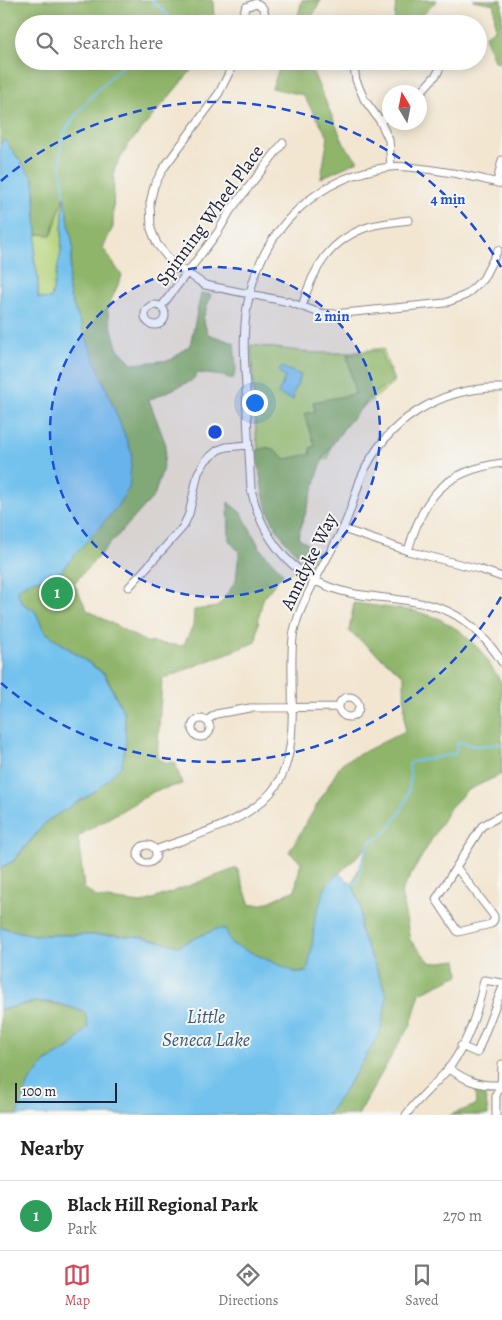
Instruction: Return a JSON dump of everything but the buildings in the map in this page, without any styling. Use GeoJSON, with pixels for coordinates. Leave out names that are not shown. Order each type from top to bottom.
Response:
{"type":"FeatureCollection","features":[{"type":"Feature","properties":{"kind":"street"},"geometry":{"type":"LineString","coordinates":[[244,15],[246,7],[256,3],[262,7],[264,15]]}},
{"type":"Feature","properties":{"kind":"street"},"geometry":{"type":"LineString","coordinates":[[231,70],[220,93],[163,169],[154,186],[150,202],[151,229],[158,244],[172,263],[187,274],[205,284],[289,302],[320,313],[334,314],[445,303],[466,295],[483,279],[498,250]]}},
{"type":"Feature","properties":{"kind":"street"},"geometry":{"type":"LineString","coordinates":[[354,70],[356,80],[364,99],[380,121],[388,140],[391,166]]}},
{"type":"Feature","properties":{"kind":"street"},"geometry":{"type":"LineString","coordinates":[[427,85],[439,70]]}},
{"type":"Feature","properties":{"kind":"street","name":"Spinning Wheel Place"},"geometry":{"type":"LineString","coordinates":[[161,307],[218,232],[230,211],[283,143]]}},
{"type":"Feature","properties":{"kind":"street"},"geometry":{"type":"LineString","coordinates":[[502,160],[499,183],[429,169],[391,166],[356,174],[340,180],[312,196],[288,218],[271,241],[258,266],[250,293],[244,359],[251,490],[254,505],[264,529],[284,557],[315,581],[351,593],[410,600],[441,608],[466,622],[477,631],[502,662]]}},
{"type":"Feature","properties":{"kind":"street"},"geometry":{"type":"LineString","coordinates":[[302,307],[316,270],[327,254],[339,243],[355,232],[371,226],[409,220]]}},
{"type":"Feature","properties":{"kind":"street","name":"Anndyke Way"},"geometry":{"type":"LineString","coordinates":[[155,850],[238,818],[261,804],[277,785],[287,764],[292,738],[293,636],[298,616],[343,529],[361,478],[371,458],[388,434],[411,414],[436,400],[464,391],[502,388]]}},
{"type":"Feature","properties":{"kind":"street"},"geometry":{"type":"LineString","coordinates":[[129,586],[183,527],[198,473],[206,460],[218,450],[226,447],[248,445]]}},
{"type":"Feature","properties":{"kind":"street"},"geometry":{"type":"LineString","coordinates":[[408,551],[415,526],[426,505],[443,486],[461,473],[483,465],[502,463]]}},
{"type":"Feature","properties":{"kind":"street"},"geometry":{"type":"LineString","coordinates":[[343,529],[408,551],[479,569],[502,577]]}},
{"type":"Feature","properties":{"kind":"street"},"geometry":{"type":"LineString","coordinates":[[206,721],[216,714],[250,708],[339,707]]}},
{"type":"Feature","properties":{"kind":"street"},"geometry":{"type":"LineString","coordinates":[[456,867],[494,916],[491,924],[458,932],[436,900],[456,867],[482,826],[502,815]]}},
{"type":"Feature","properties":{"kind":"street"},"geometry":{"type":"LineString","coordinates":[[406,1115],[448,1068],[461,1046],[471,1027],[481,999],[484,980],[502,983]]}},
{"type":"Feature","properties":{"kind":"street"},"geometry":{"type":"LineString","coordinates":[[461,1046],[477,1053],[502,989]]}},
{"type":"Feature","properties":{"kind":"street"},"geometry":{"type":"LineString","coordinates":[[496,1115],[496,1096],[501,1088],[502,1064]]}},
{"type":"Feature","properties":{"kind":"street"},"geometry":{"type":"LineString","coordinates":[[448,1068],[467,1081],[501,1088]]}},
{"type":"Feature","properties":{"kind":"green space"},"geometry":{"type":"Polygon","coordinates":[[[0,0],[213,0],[214,15],[15,15],[15,70],[192,70],[129,144],[114,170],[113,227],[103,248],[122,276],[107,309],[117,348],[133,364],[171,360],[190,345],[201,294],[211,294],[203,319],[208,334],[234,343],[236,370],[233,379],[199,373],[191,381],[149,400],[166,445],[163,468],[154,496],[74,583],[87,610],[146,642],[183,646],[193,626],[194,610],[218,607],[236,581],[239,552],[229,540],[228,502],[242,514],[261,550],[283,573],[263,599],[256,642],[162,679],[157,758],[167,763],[175,762],[182,784],[155,791],[78,836],[84,888],[98,898],[142,903],[237,868],[250,905],[264,904],[295,890],[301,862],[289,852],[342,763],[405,731],[404,676],[349,631],[354,603],[414,611],[438,618],[460,631],[480,650],[502,683],[502,774],[466,791],[450,808],[401,892],[410,940],[431,963],[457,960],[459,975],[420,993],[410,1027],[401,1039],[358,1115],[327,1115],[373,1045],[387,995],[360,930],[361,906],[352,884],[369,845],[326,886],[308,972],[295,972],[231,944],[216,929],[178,946],[142,937],[33,935],[0,927],[0,868],[14,861],[47,821],[97,790],[124,713],[105,674],[44,631],[35,611],[21,602],[17,590],[35,580],[55,578],[132,454],[70,297],[68,284],[73,247],[64,196],[51,235],[37,234],[34,180],[4,140],[0,145],[0,0]]]}},
{"type":"Feature","properties":{"kind":"green space"},"geometry":{"type":"Polygon","coordinates":[[[302,0],[321,0],[313,15],[298,15],[302,0]]]}},
{"type":"Feature","properties":{"kind":"green space"},"geometry":{"type":"Polygon","coordinates":[[[396,0],[437,0],[423,15],[395,15],[396,0]]]}},
{"type":"Feature","properties":{"kind":"green space"},"geometry":{"type":"Polygon","coordinates":[[[473,0],[502,0],[502,63],[494,61],[487,42],[487,35],[495,29],[494,4],[473,0]]]}},
{"type":"Feature","properties":{"kind":"green space"},"geometry":{"type":"Polygon","coordinates":[[[279,70],[312,70],[344,144],[358,161],[321,178],[328,137],[303,95],[272,88],[279,70]]]}},
{"type":"Feature","properties":{"kind":"green space"},"geometry":{"type":"Polygon","coordinates":[[[64,195],[61,252],[51,299],[38,298],[38,278],[34,258],[37,234],[52,235],[64,195]]]}},
{"type":"Feature","properties":{"kind":"green space"},"geometry":{"type":"Polygon","coordinates":[[[251,345],[315,353],[345,353],[383,348],[394,383],[351,416],[333,438],[328,459],[263,474],[256,434],[251,345]]]}},
{"type":"Feature","properties":{"kind":"green space"},"geometry":{"type":"Polygon","coordinates":[[[381,350],[383,360],[394,380],[373,394],[344,428],[323,458],[298,537],[322,555],[319,563],[314,566],[293,550],[272,521],[264,499],[257,451],[270,448],[286,459],[311,454],[310,448],[315,446],[304,414],[315,411],[313,402],[355,394],[347,355],[381,350]]]}},
{"type":"Feature","properties":{"kind":"green space"},"geometry":{"type":"Polygon","coordinates":[[[35,1002],[63,1005],[85,1012],[88,1028],[70,1048],[46,1061],[17,1115],[0,1115],[0,1009],[35,1002]]]}},
{"type":"Feature","properties":{"kind":"green space"},"geometry":{"type":"Polygon","coordinates":[[[475,1090],[485,1092],[488,1115],[450,1115],[476,1105],[475,1090]]]}},
{"type":"Feature","properties":{"kind":"water"},"geometry":{"type":"Polygon","coordinates":[[[4,139],[34,180],[37,234],[34,258],[38,278],[38,298],[51,299],[61,252],[64,195],[73,247],[68,284],[70,297],[132,454],[129,488],[115,509],[55,578],[35,580],[17,590],[21,602],[35,611],[44,631],[104,674],[124,713],[126,741],[122,765],[97,790],[47,821],[13,861],[0,868],[0,145],[4,139]]]}},
{"type":"Feature","properties":{"kind":"water"},"geometry":{"type":"Polygon","coordinates":[[[281,367],[301,375],[292,396],[294,397],[293,400],[278,394],[285,377],[279,372],[281,367]]]}},
{"type":"Feature","properties":{"kind":"water","name":"Little Seneca Lake"},"geometry":{"type":"Polygon","coordinates":[[[338,873],[352,884],[361,906],[360,930],[387,995],[382,1026],[373,1045],[327,1115],[17,1115],[29,1082],[47,1061],[70,1048],[88,1027],[85,1012],[54,1003],[35,1002],[0,1009],[0,927],[33,935],[142,937],[178,946],[216,929],[225,929],[232,944],[295,972],[307,972],[315,918],[326,886],[338,873]]]}},
{"type":"Feature","properties":{"kind":"waterway"},"geometry":{"type":"LineString","coordinates":[[152,0],[168,15]]}},
{"type":"Feature","properties":{"kind":"waterway"},"geometry":{"type":"LineString","coordinates":[[64,195],[60,156],[64,135],[70,124],[89,100],[119,70]]}},
{"type":"Feature","properties":{"kind":"waterway"},"geometry":{"type":"LineString","coordinates":[[352,884],[357,882],[368,846],[372,841],[384,834],[401,811],[408,794],[410,784],[409,765],[411,762],[455,754],[457,744],[461,742],[474,746],[502,744]]}},
{"type":"Feature","properties":{"kind":"place","name":"Black Hill Regional Park"},"geometry":{"type":"Point","coordinates":[57,593]}}]}
